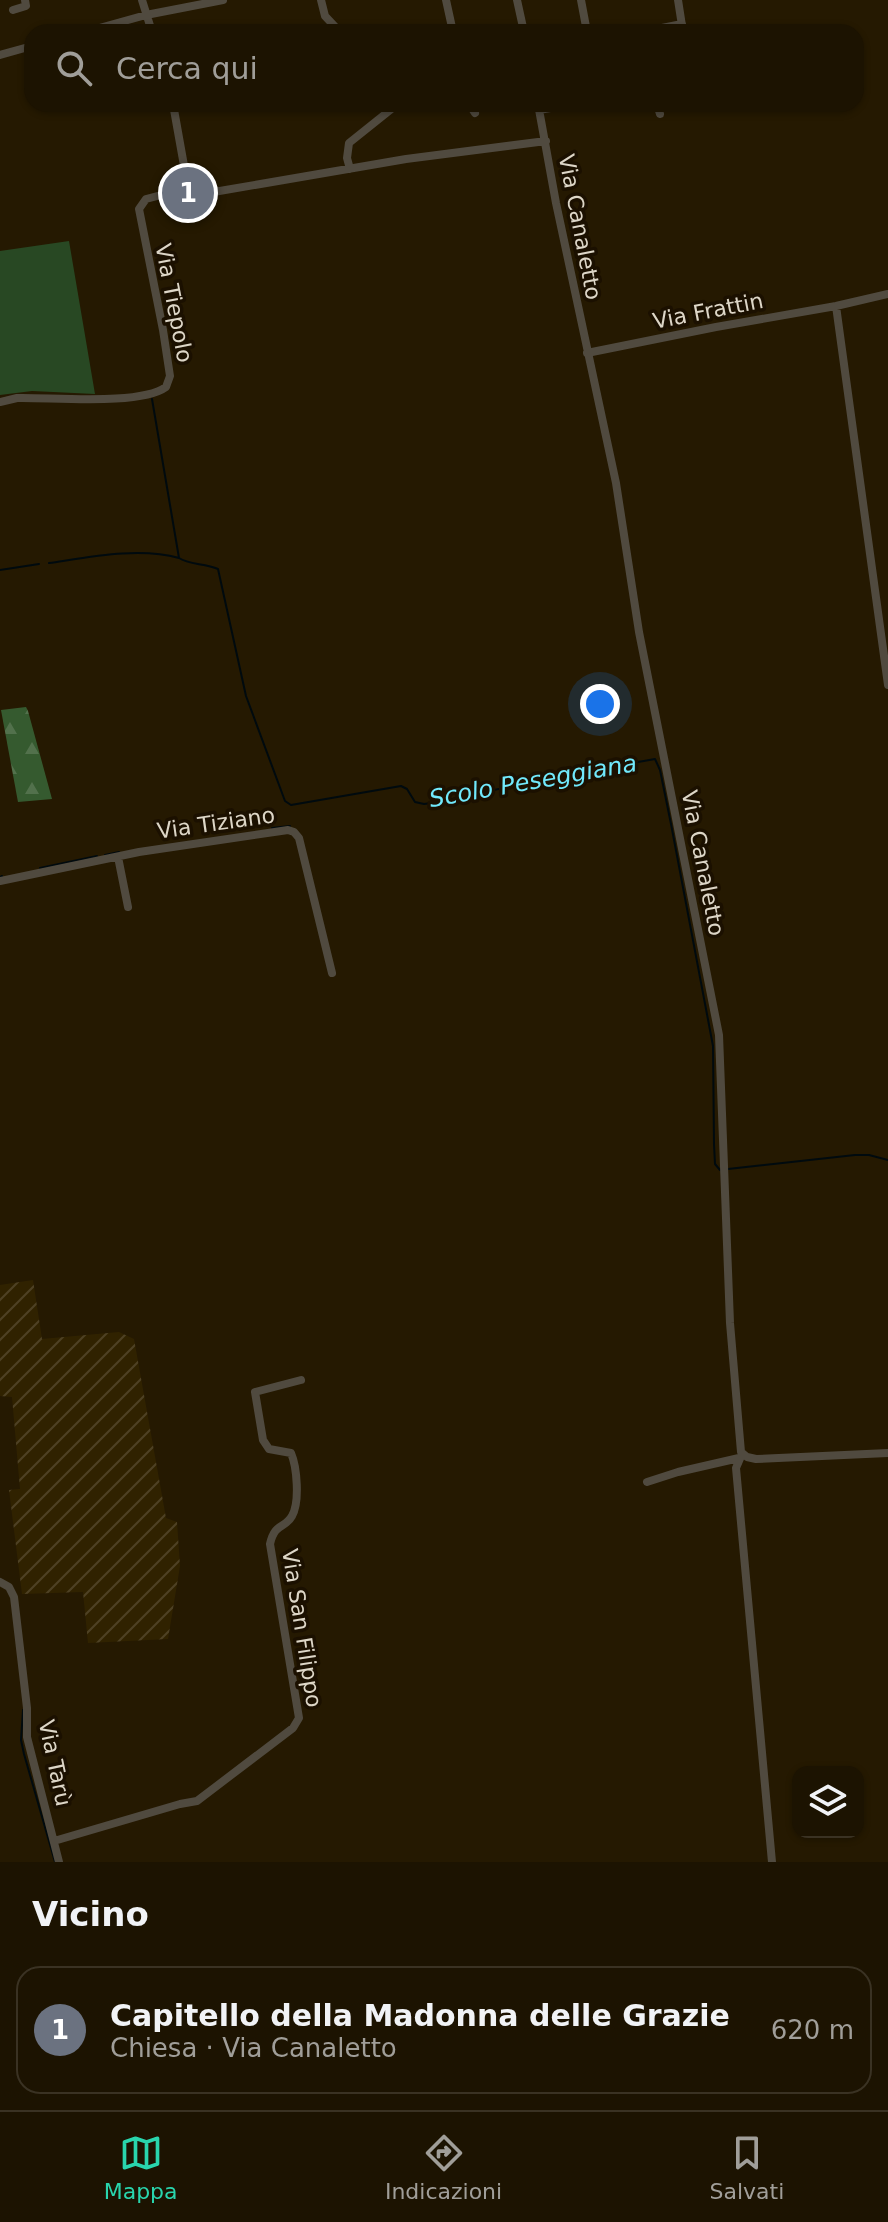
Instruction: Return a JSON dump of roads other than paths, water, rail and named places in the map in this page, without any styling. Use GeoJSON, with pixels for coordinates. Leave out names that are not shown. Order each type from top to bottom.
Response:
{"type":"FeatureCollection","features":[{"type":"Feature","properties":{"kind":"street"},"geometry":{"type":"LineString","coordinates":[[13,10],[26,6],[25,0]]}},
{"type":"Feature","properties":{"kind":"street"},"geometry":{"type":"LineString","coordinates":[[142,0],[149,24]]}},
{"type":"Feature","properties":{"kind":"street"},"geometry":{"type":"LineString","coordinates":[[114,24],[223,0]]}},
{"type":"Feature","properties":{"kind":"street"},"geometry":{"type":"LineString","coordinates":[[321,0],[325,16],[332,24]]}},
{"type":"Feature","properties":{"kind":"street"},"geometry":{"type":"LineString","coordinates":[[446,0],[451,24]]}},
{"type":"Feature","properties":{"kind":"street"},"geometry":{"type":"LineString","coordinates":[[517,0],[522,24]]}},
{"type":"Feature","properties":{"kind":"street"},"geometry":{"type":"LineString","coordinates":[[581,0],[586,24]]}},
{"type":"Feature","properties":{"kind":"street"},"geometry":{"type":"LineString","coordinates":[[678,0],[681,24]]}},
{"type":"Feature","properties":{"kind":"street"},"geometry":{"type":"LineString","coordinates":[[0,55],[24,48]]}},
{"type":"Feature","properties":{"kind":"street"},"geometry":{"type":"LineString","coordinates":[[174,112],[188,188]]}},
{"type":"Feature","properties":{"kind":"street"},"geometry":{"type":"LineString","coordinates":[[350,169],[347,158],[349,143],[388,112]]}},
{"type":"Feature","properties":{"kind":"street","name":"Via Canaletto"},"geometry":{"type":"LineString","coordinates":[[539,112],[616,483],[639,632],[719,1035],[730,1323],[741,1456],[736,1468],[772,1862]]}},
{"type":"Feature","properties":{"kind":"street","name":"Via Canaletto"},"geometry":{"type":"LineString","coordinates":[[188,188],[202,194],[406,159],[546,141]]}},
{"type":"Feature","properties":{"kind":"street","name":"Via Tiepolo"},"geometry":{"type":"LineString","coordinates":[[0,402],[17,398],[135,397],[157,393],[166,387],[170,376],[165,342],[139,209],[146,199],[188,188]]}},
{"type":"Feature","properties":{"kind":"street","name":"Via Frattin"},"geometry":{"type":"LineString","coordinates":[[587,353],[888,294]]}},
{"type":"Feature","properties":{"kind":"street"},"geometry":{"type":"LineString","coordinates":[[836,306],[888,685]]}},
{"type":"Feature","properties":{"kind":"street","name":"Via Tiziano"},"geometry":{"type":"LineString","coordinates":[[0,881],[118,857],[288,830],[299,838],[332,973]]}},
{"type":"Feature","properties":{"kind":"street"},"geometry":{"type":"LineString","coordinates":[[118,857],[128,907]]}},
{"type":"Feature","properties":{"kind":"street","name":"Via San Filippo"},"geometry":{"type":"LineString","coordinates":[[54,1841],[197,1801],[293,1728],[299,1718],[270,1544],[273,1532],[292,1518],[296,1503],[296,1464],[291,1453],[269,1449],[263,1440],[255,1392],[301,1380]]}},
{"type":"Feature","properties":{"kind":"street"},"geometry":{"type":"LineString","coordinates":[[647,1482],[741,1456],[756,1459],[888,1453]]}},
{"type":"Feature","properties":{"kind":"street","name":"Via Tarù"},"geometry":{"type":"LineString","coordinates":[[0,1582],[9,1587],[14,1597],[27,1708],[27,1737],[59,1862]]}},
{"type":"Feature","properties":{"kind":"waterway","name":"Scolo Peseggiana"},"geometry":{"type":"LineString","coordinates":[[152,399],[179,558],[218,569],[246,696],[285,801],[291,805],[401,786],[407,789],[415,802],[424,804],[655,759],[671,824],[713,1046],[715,1164],[720,1170]]}},
{"type":"Feature","properties":{"kind":"waterway","name":"Scolo Peseggiana"},"geometry":{"type":"LineString","coordinates":[[49,563],[131,553],[179,558]]}},
{"type":"Feature","properties":{"kind":"waterway","name":"Scolo Peseggiana"},"geometry":{"type":"LineString","coordinates":[[0,570],[39,564]]}},
{"type":"Feature","properties":{"kind":"waterway"},"geometry":{"type":"LineString","coordinates":[[272,828],[290,826]]}},
{"type":"Feature","properties":{"kind":"waterway"},"geometry":{"type":"LineString","coordinates":[[105,855],[119,852]]}},
{"type":"Feature","properties":{"kind":"waterway"},"geometry":{"type":"LineString","coordinates":[[40,868],[97,856]]}},
{"type":"Feature","properties":{"kind":"waterway","name":"Scolo Peseggiana"},"geometry":{"type":"LineString","coordinates":[[728,1169],[855,1155],[888,1160]]}},
{"type":"Feature","properties":{"kind":"waterway"},"geometry":{"type":"LineString","coordinates":[[23,1710],[21,1740],[55,1862]]}},
{"type":"Feature","properties":{"kind":"place","name":"Capitello della Madonna delle Grazie"},"geometry":{"type":"Point","coordinates":[188,193]}}]}
